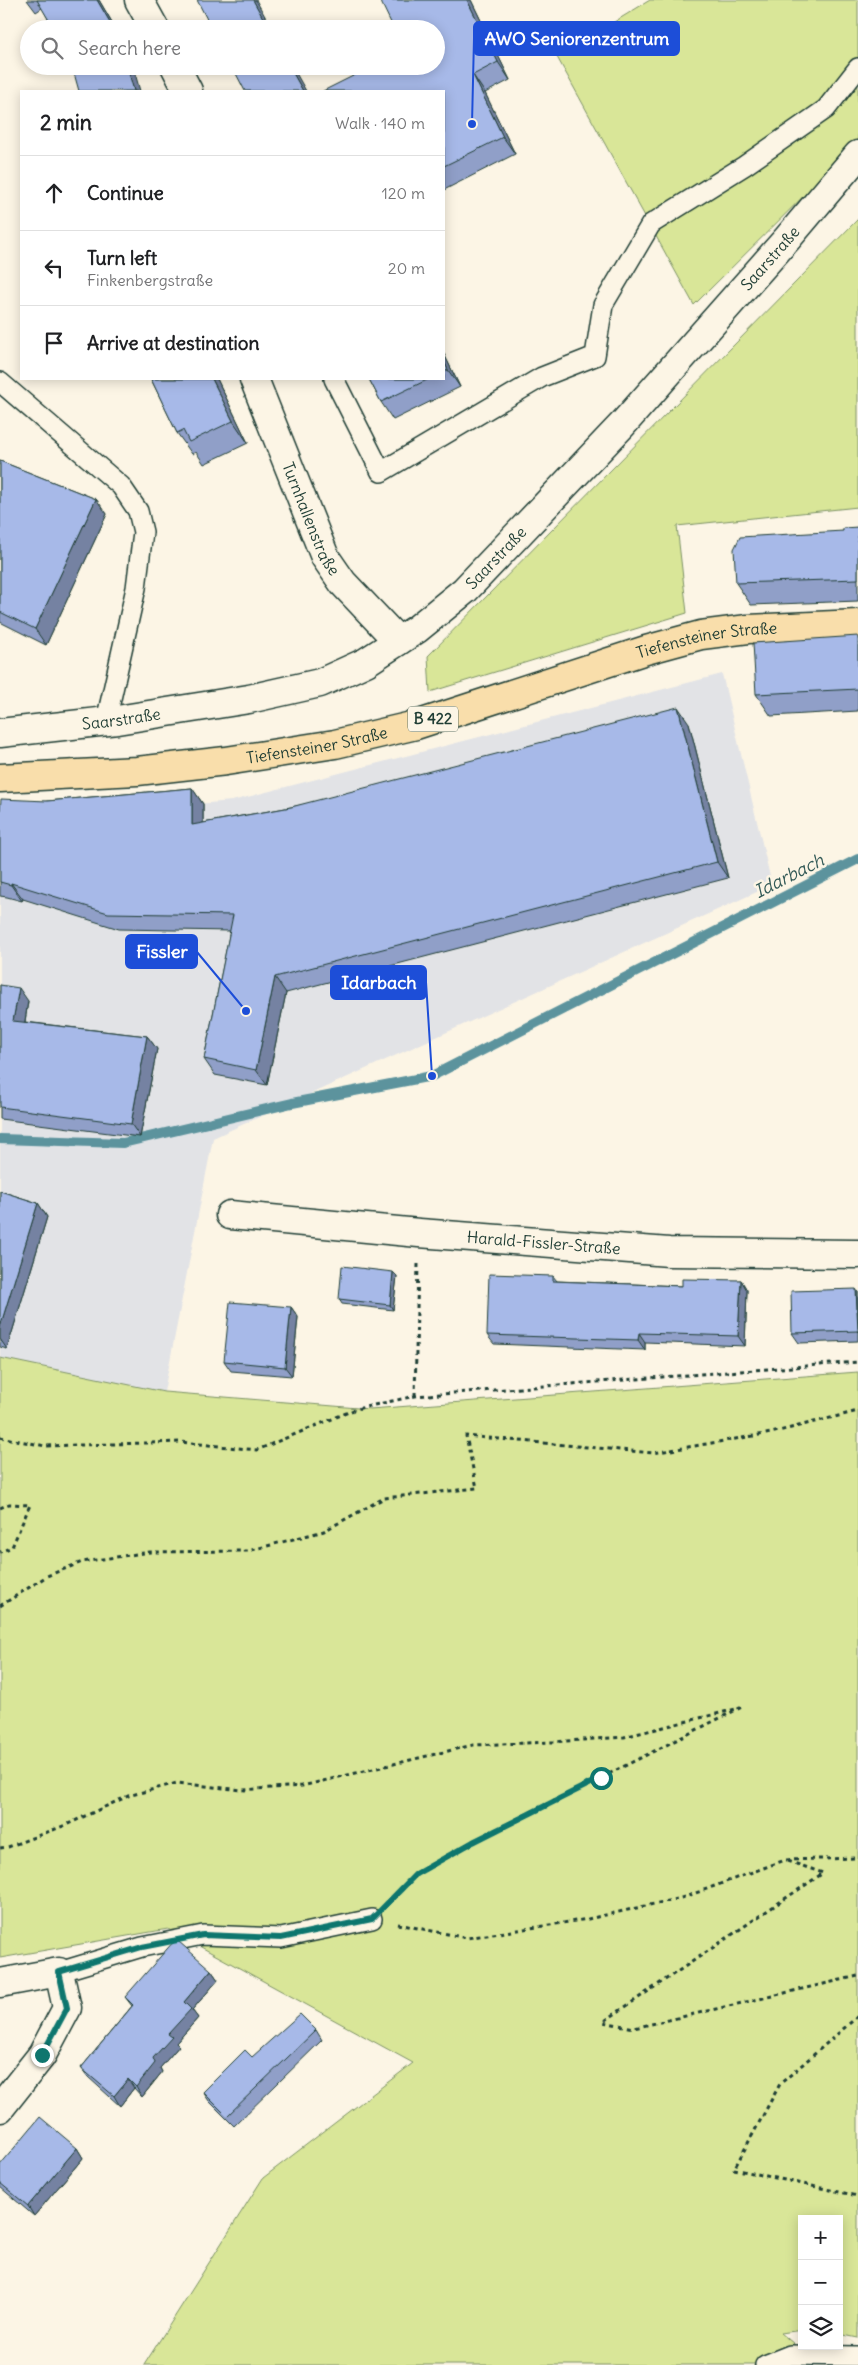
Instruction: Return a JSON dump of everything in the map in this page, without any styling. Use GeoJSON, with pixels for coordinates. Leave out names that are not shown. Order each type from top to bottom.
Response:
{"type":"FeatureCollection","features":[{"type":"Feature","properties":{"kind":"main road","name":"Tiefensteiner Straße"},"geometry":{"type":"LineString","coordinates":[[0,778],[138,771],[226,761],[335,744],[416,725],[646,650],[701,635],[748,629],[858,624]]}},
{"type":"Feature","properties":{"kind":"street"},"geometry":{"type":"LineString","coordinates":[[139,0],[150,20]]}},
{"type":"Feature","properties":{"kind":"street"},"geometry":{"type":"LineString","coordinates":[[180,75],[187,90]]}},
{"type":"Feature","properties":{"kind":"street","name":"Saarstraße"},"geometry":{"type":"LineString","coordinates":[[0,733],[106,721],[250,699],[320,683],[366,662],[417,629],[465,590],[629,416],[787,239],[858,155]]}},
{"type":"Feature","properties":{"kind":"street","name":"Turnhallenstraße"},"geometry":{"type":"LineString","coordinates":[[254,380],[325,557],[343,583],[398,641]]}},
{"type":"Feature","properties":{"kind":"street","name":"Harald-Fissler-Straße"},"geometry":{"type":"LineString","coordinates":[[230,1215],[419,1233],[669,1252],[858,1254]]}},
{"type":"Feature","properties":{"kind":"street"},"geometry":{"type":"LineString","coordinates":[[0,1983],[59,1972],[67,2008],[42,2055],[0,2108]]}},
{"type":"Feature","properties":{"kind":"lane"},"geometry":{"type":"LineString","coordinates":[[335,380],[381,472],[542,378],[595,356],[603,305],[651,224],[744,166],[826,109],[858,68]]}},
{"type":"Feature","properties":{"kind":"lane"},"geometry":{"type":"LineString","coordinates":[[0,382],[121,486],[138,511],[143,532],[136,588],[106,721]]}},
{"type":"Feature","properties":{"kind":"lane"},"geometry":{"type":"LineString","coordinates":[[59,1972],[142,1947],[203,1935],[281,1938],[372,1919]]}},
{"type":"Feature","properties":{"kind":"lane"},"geometry":{"type":"LineString","coordinates":[[765,2365],[790,2356],[858,2356]]}},
{"type":"Feature","properties":{"kind":"path"},"geometry":{"type":"LineString","coordinates":[[415,1396],[419,1233]]}},
{"type":"Feature","properties":{"kind":"path"},"geometry":{"type":"LineString","coordinates":[[0,1437],[44,1446],[181,1442],[257,1450],[356,1409],[415,1396],[858,1362]]}},
{"type":"Feature","properties":{"kind":"path"},"geometry":{"type":"LineString","coordinates":[[0,1606],[47,1576],[82,1562],[150,1552],[248,1551],[324,1531],[384,1498],[477,1488],[466,1436],[653,1453],[770,1432],[858,1411]]}},
{"type":"Feature","properties":{"kind":"path"},"geometry":{"type":"LineString","coordinates":[[0,1508],[9,1504],[30,1505],[12,1547],[0,1552]]}},
{"type":"Feature","properties":{"kind":"path"},"geometry":{"type":"LineString","coordinates":[[0,1848],[8,1847],[66,1826],[128,1796],[177,1783],[242,1790],[302,1786],[473,1745],[624,1737],[740,1708],[473,1842],[416,1874],[372,1919]]}},
{"type":"Feature","properties":{"kind":"path"},"geometry":{"type":"LineString","coordinates":[[372,1919],[467,1938],[588,1919],[686,1897],[785,1860],[858,1858]]}},
{"type":"Feature","properties":{"kind":"path"},"geometry":{"type":"LineString","coordinates":[[785,1860],[823,1873],[603,2022],[634,2028],[858,1976]]}},
{"type":"Feature","properties":{"kind":"path"},"geometry":{"type":"LineString","coordinates":[[858,2016],[780,2084],[734,2169],[858,2196]]}},
{"type":"Feature","properties":{"kind":"shaded area"},"geometry":{"type":"Polygon","coordinates":[[[722,674],[772,885],[213,1138],[164,1392],[0,1358],[0,814],[116,811],[232,801],[722,674]]]}},
{"type":"Feature","properties":{"kind":"green space"},"geometry":{"type":"Polygon","coordinates":[[[650,0],[858,0],[858,142],[694,305],[557,57],[650,0]]]}},
{"type":"Feature","properties":{"kind":"green space"},"geometry":{"type":"Polygon","coordinates":[[[858,219],[858,507],[677,526],[687,613],[430,692],[428,656],[858,219]]]}},
{"type":"Feature","properties":{"kind":"green space"},"geometry":{"type":"Polygon","coordinates":[[[0,1358],[164,1392],[370,1409],[858,1372],[858,2338],[843,2335],[843,2215],[798,2215],[798,2331],[781,2333],[798,2347],[798,2350],[801,2350],[819,2365],[144,2365],[263,2178],[413,2063],[168,1929],[0,1958],[0,1358]]]}},
{"type":"Feature","properties":{"kind":"building"},"geometry":{"type":"Polygon","coordinates":[[[37,0],[97,0],[109,20],[49,20],[37,0]]]}},
{"type":"Feature","properties":{"kind":"building"},"geometry":{"type":"Polygon","coordinates":[[[197,0],[253,0],[264,20],[207,20],[197,0]]]}},
{"type":"Feature","properties":{"kind":"building"},"geometry":{"type":"Polygon","coordinates":[[[380,0],[467,0],[498,62],[473,75],[503,137],[445,166],[445,90],[325,90],[355,75],[445,75],[445,20],[390,20],[380,0]]]}},
{"type":"Feature","properties":{"kind":"building"},"geometry":{"type":"Polygon","coordinates":[[[75,75],[130,75],[134,90],[79,90],[75,75]]]}},
{"type":"Feature","properties":{"kind":"building"},"geometry":{"type":"Polygon","coordinates":[[[237,75],[294,75],[302,90],[244,90],[237,75]]]}},
{"type":"Feature","properties":{"kind":"building"},"geometry":{"type":"Polygon","coordinates":[[[151,380],[212,380],[233,421],[189,442],[183,430],[177,433],[151,380]]]}},
{"type":"Feature","properties":{"kind":"building"},"geometry":{"type":"Polygon","coordinates":[[[370,380],[427,380],[381,402],[370,380]]]}},
{"type":"Feature","properties":{"kind":"building"},"geometry":{"type":"Polygon","coordinates":[[[0,461],[96,499],[35,629],[0,612],[0,461]]]}},
{"type":"Feature","properties":{"kind":"building"},"geometry":{"type":"Polygon","coordinates":[[[858,527],[858,579],[736,583],[734,549],[740,537],[843,531],[843,528],[858,527]]]}},
{"type":"Feature","properties":{"kind":"building"},"geometry":{"type":"Polygon","coordinates":[[[858,636],[858,689],[756,694],[753,643],[858,636]]]}},
{"type":"Feature","properties":{"kind":"building"},"geometry":{"type":"Polygon","coordinates":[[[678,707],[717,862],[275,977],[256,1070],[204,1059],[233,915],[108,913],[11,883],[11,885],[0,882],[1,799],[47,801],[192,788],[192,825],[291,807],[678,707]]]}},
{"type":"Feature","properties":{"kind":"building"},"geometry":{"type":"Polygon","coordinates":[[[0,985],[19,988],[13,1021],[147,1036],[131,1124],[0,1107],[0,985]]]}},
{"type":"Feature","properties":{"kind":"building"},"geometry":{"type":"Polygon","coordinates":[[[0,1191],[38,1203],[0,1327],[0,1191]]]}},
{"type":"Feature","properties":{"kind":"building"},"geometry":{"type":"Polygon","coordinates":[[[342,1266],[393,1272],[390,1305],[339,1299],[342,1266]]]}},
{"type":"Feature","properties":{"kind":"building"},"geometry":{"type":"Polygon","coordinates":[[[489,1274],[553,1276],[553,1281],[682,1286],[682,1279],[741,1280],[738,1336],[639,1333],[638,1340],[487,1335],[489,1274]]]}},
{"type":"Feature","properties":{"kind":"building"},"geometry":{"type":"Polygon","coordinates":[[[856,1289],[858,1331],[792,1333],[791,1291],[856,1289]]]}},
{"type":"Feature","properties":{"kind":"building"},"geometry":{"type":"Polygon","coordinates":[[[230,1302],[291,1307],[285,1367],[224,1361],[230,1302]]]}},
{"type":"Feature","properties":{"kind":"building"},"geometry":{"type":"Polygon","coordinates":[[[174,1941],[178,1941],[211,1970],[184,2002],[191,2009],[168,2034],[172,2037],[153,2058],[155,2063],[136,2087],[128,2079],[114,2096],[81,2068],[133,2005],[125,1997],[174,1941]]]}},
{"type":"Feature","properties":{"kind":"building"},"geometry":{"type":"Polygon","coordinates":[[[300,2014],[316,2030],[227,2116],[203,2092],[245,2050],[252,2057],[300,2014]]]}},
{"type":"Feature","properties":{"kind":"building"},"geometry":{"type":"Polygon","coordinates":[[[40,2117],[77,2148],[28,2206],[0,2183],[0,2165],[40,2117]]]}},
{"type":"Feature","properties":{"kind":"waterway","name":"Idarbach"},"geometry":{"type":"LineString","coordinates":[[0,1139],[123,1143],[292,1103],[432,1076],[858,859]]}},
{"type":"Feature","properties":{"kind":"place","name":"AWO Seniorenzentrum"},"geometry":{"type":"Point","coordinates":[472,124]}},
{"type":"Feature","properties":{"kind":"place","name":"Fissler"},"geometry":{"type":"Point","coordinates":[246,1011]}},
{"type":"Feature","properties":{"kind":"place","name":"Idarbach"},"geometry":{"type":"Point","coordinates":[432,1076]}},
{"type":"Feature","properties":{"kind":"route"},"geometry":{"type":"LineString","coordinates":[[42,2055],[67,2008],[59,1972],[142,1947],[203,1935],[281,1938],[372,1919],[416,1874],[473,1842],[601,1778]]}}]}
